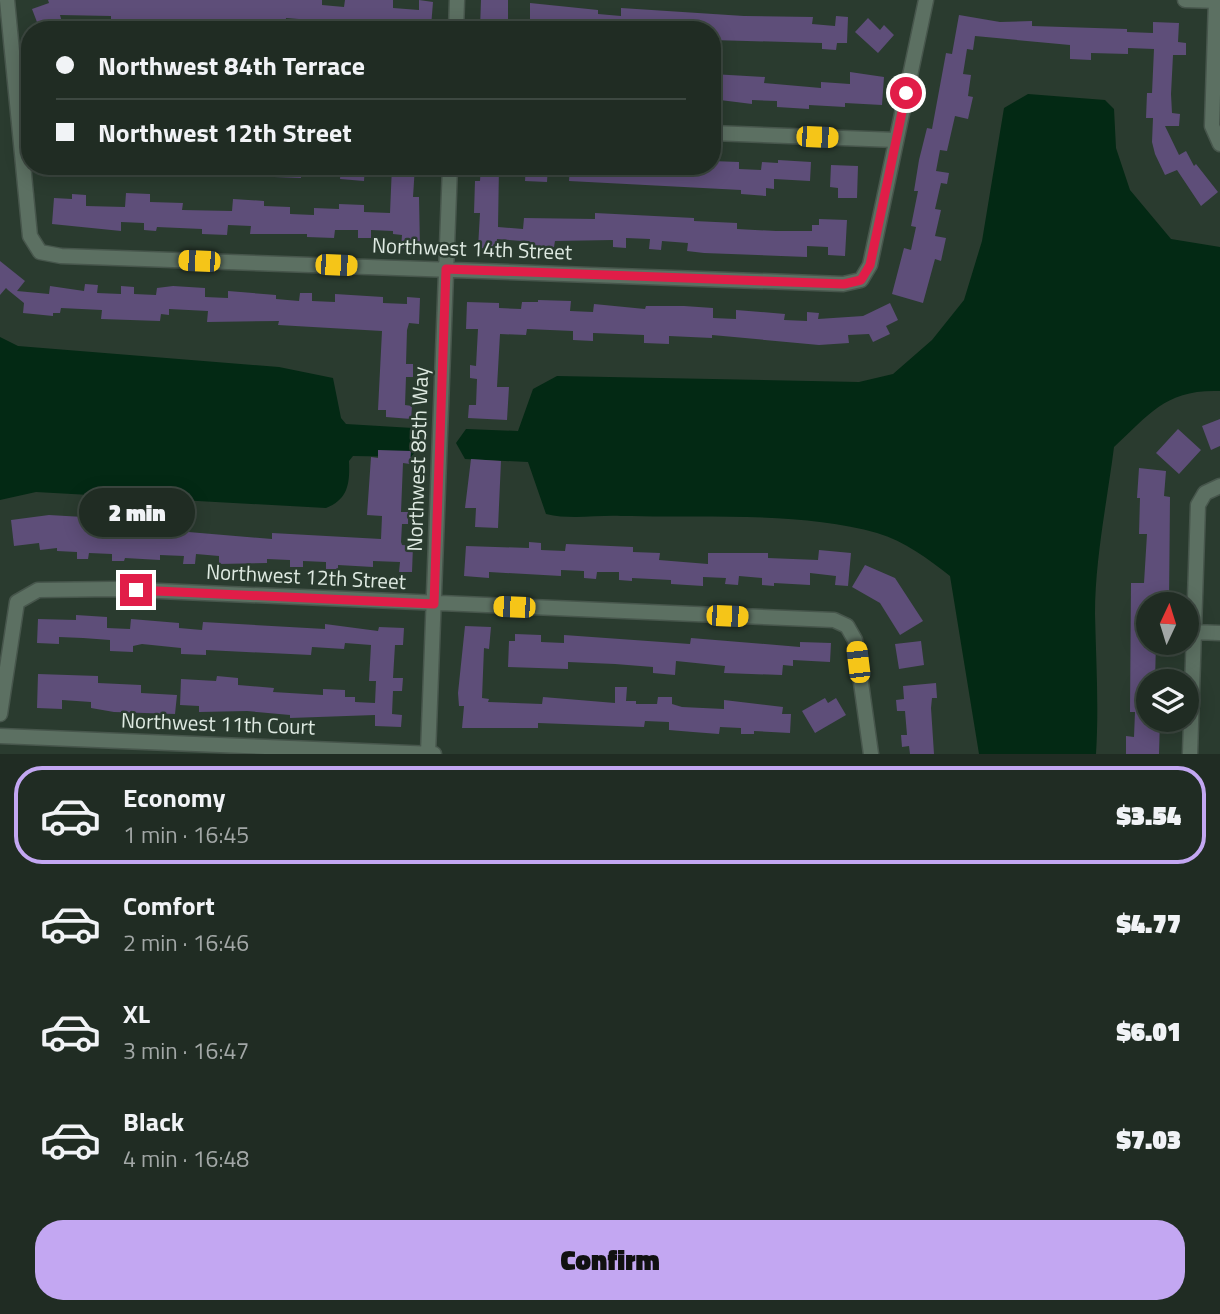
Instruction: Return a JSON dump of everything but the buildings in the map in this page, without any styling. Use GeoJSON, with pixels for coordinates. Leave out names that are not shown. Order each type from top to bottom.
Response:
{"type":"FeatureCollection","features":[{"type":"Feature","properties":{"kind":"street"},"geometry":{"type":"LineString","coordinates":[[7,0],[21,83]]}},
{"type":"Feature","properties":{"kind":"street"},"geometry":{"type":"LineString","coordinates":[[456,21],[457,0]]}},
{"type":"Feature","properties":{"kind":"street"},"geometry":{"type":"LineString","coordinates":[[721,134],[895,140],[926,0]]}},
{"type":"Feature","properties":{"kind":"street"},"geometry":{"type":"LineString","coordinates":[[1185,0],[1217,1],[1212,126],[1219,143]]}},
{"type":"Feature","properties":{"kind":"street","name":"Northwest 14th Street"},"geometry":{"type":"LineString","coordinates":[[28,175],[30,236],[40,252],[61,256],[844,284],[861,280],[870,265],[895,140]]}},
{"type":"Feature","properties":{"kind":"street","name":"Northwest 85th Way"},"geometry":{"type":"LineString","coordinates":[[428,754],[450,175]]}},
{"type":"Feature","properties":{"kind":"street"},"geometry":{"type":"LineString","coordinates":[[1195,592],[1198,505],[1205,493],[1220,486]]}},
{"type":"Feature","properties":{"kind":"street","name":"Northwest 12th Street"},"geometry":{"type":"LineString","coordinates":[[0,713],[17,602],[38,590],[113,589],[834,620],[847,626],[855,640],[871,754]]}},
{"type":"Feature","properties":{"kind":"street"},"geometry":{"type":"LineString","coordinates":[[1199,632],[1220,633]]}},
{"type":"Feature","properties":{"kind":"street"},"geometry":{"type":"LineString","coordinates":[[1190,754],[1193,655]]}},
{"type":"Feature","properties":{"kind":"street","name":"Northwest 11th Court"},"geometry":{"type":"LineString","coordinates":[[0,736],[434,754]]}},
{"type":"Feature","properties":{"kind":"shaded area"},"geometry":{"type":"Polygon","coordinates":[[[1028,94],[1105,100],[1114,109],[1116,148],[1130,190],[1171,239],[1220,247],[1220,391],[1201,391],[1172,399],[1150,414],[1114,447],[1099,551],[1096,593],[1096,754],[979,754],[950,576],[897,541],[848,526],[784,518],[555,516],[546,514],[528,462],[465,459],[456,443],[466,429],[518,431],[533,389],[557,376],[859,382],[893,374],[932,340],[964,300],[982,241],[1004,108],[1028,94]]]}},
{"type":"Feature","properties":{"kind":"shaded area"},"geometry":{"type":"Polygon","coordinates":[[[0,337],[18,346],[279,367],[333,378],[341,418],[346,424],[413,428],[425,440],[411,457],[353,456],[349,461],[346,490],[339,500],[326,508],[36,492],[0,500],[0,337]]]}},
{"type":"Feature","properties":{"kind":"route"},"geometry":{"type":"LineString","coordinates":[[136,590],[434,604],[446,269],[844,284],[861,280],[870,265],[906,93]]}}]}
